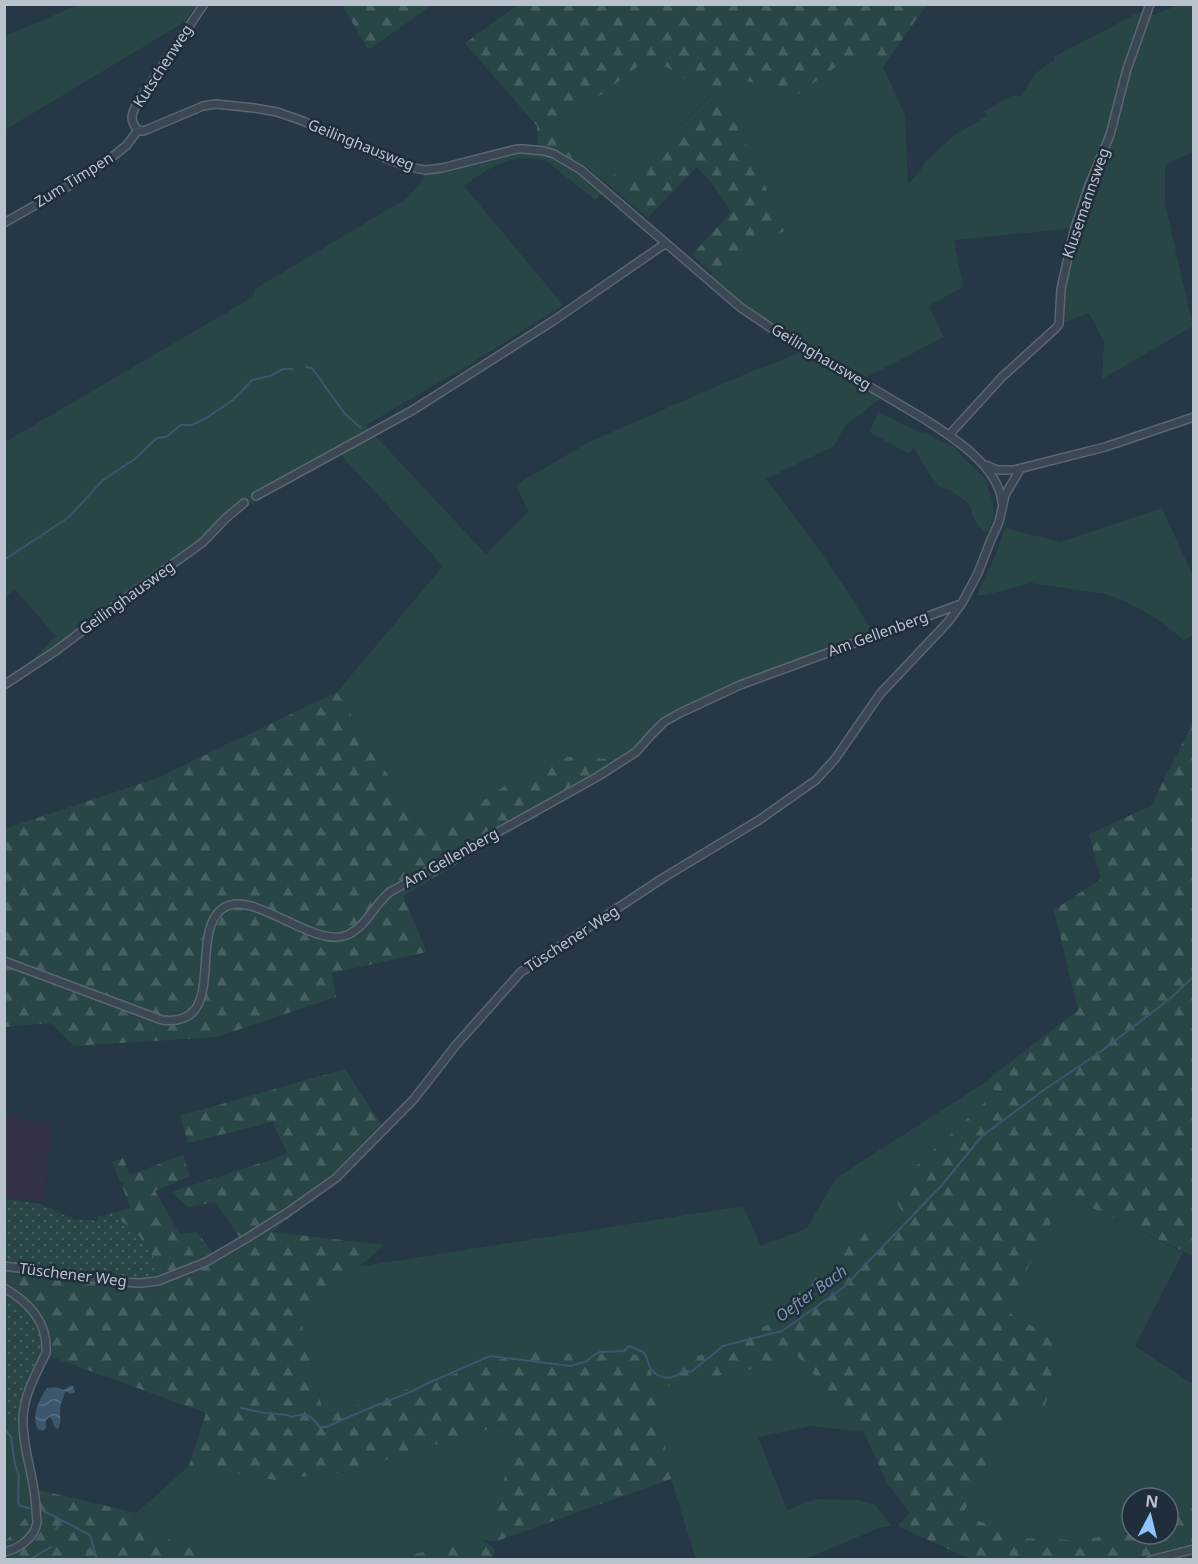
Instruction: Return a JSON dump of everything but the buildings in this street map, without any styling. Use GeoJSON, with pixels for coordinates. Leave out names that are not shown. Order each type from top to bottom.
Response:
{"type":"FeatureCollection","features":[{"type":"Feature","properties":{"kind":"street","name":"Kutschenweg"},"geometry":{"type":"LineString","coordinates":[[138,130],[132,122],[136,105],[204,4]]}},
{"type":"Feature","properties":{"kind":"street","name":"Klusemannsweg"},"geometry":{"type":"LineString","coordinates":[[949,435],[1002,377],[1059,324],[1061,289],[1074,231],[1088,188],[1110,135],[1127,69],[1150,4]]}},
{"type":"Feature","properties":{"kind":"street","name":"Geilinghausweg"},"geometry":{"type":"LineString","coordinates":[[138,130],[146,130],[203,106],[216,104],[277,112],[419,170],[442,168],[517,149],[544,151],[561,157],[581,170],[740,307],[949,435],[982,464],[993,477],[1000,492],[1002,506]]}},
{"type":"Feature","properties":{"kind":"street","name":"Zum Timpen"},"geometry":{"type":"LineString","coordinates":[[4,223],[67,187],[111,158],[127,145],[138,130]]}},
{"type":"Feature","properties":{"kind":"street"},"geometry":{"type":"LineString","coordinates":[[256,496],[413,410],[553,321],[666,243]]}},
{"type":"Feature","properties":{"kind":"street"},"geometry":{"type":"LineString","coordinates":[[1021,468],[1105,447],[1194,417]]}},
{"type":"Feature","properties":{"kind":"street","name":"Geilinghausweg"},"geometry":{"type":"LineString","coordinates":[[982,464],[997,470],[1021,468]]}},
{"type":"Feature","properties":{"kind":"street","name":"Tüschener Weg"},"geometry":{"type":"LineString","coordinates":[[4,1266],[120,1282],[158,1281],[206,1262],[288,1212],[336,1178],[414,1099],[456,1045],[521,972],[663,878],[759,820],[816,780],[835,759],[880,694],[948,622],[962,603],[978,573],[999,522],[1005,495],[1021,468]]}},
{"type":"Feature","properties":{"kind":"street","name":"Geilinghausweg"},"geometry":{"type":"LineString","coordinates":[[4,685],[57,650],[202,543],[244,503]]}},
{"type":"Feature","properties":{"kind":"street","name":"Am Gellenberg"},"geometry":{"type":"LineString","coordinates":[[4,961],[162,1020],[185,1018],[195,1010],[201,996],[212,926],[224,908],[240,904],[257,908],[324,936],[338,937],[351,934],[390,892],[597,777],[636,752],[658,728],[672,717],[740,685],[962,603]]}},
{"type":"Feature","properties":{"kind":"street","name":"Tüschener Weg"},"geometry":{"type":"LineString","coordinates":[[4,1288],[18,1296],[31,1308],[46,1342],[46,1353],[25,1399],[23,1418],[34,1486],[37,1522],[32,1535],[22,1545],[4,1552]]}},
{"type":"Feature","properties":{"kind":"street"},"geometry":{"type":"LineString","coordinates":[[1150,1560],[1194,1549]]}},
{"type":"Feature","properties":{"kind":"shaded area"},"geometry":{"type":"Polygon","coordinates":[[[4,1113],[51,1126],[45,1195],[39,1201],[5,1196],[4,1113]]]}},
{"type":"Feature","properties":{"kind":"green space"},"geometry":{"type":"Polygon","coordinates":[[[78,5],[197,5],[183,23],[5,130],[5,36],[78,5]]]}},
{"type":"Feature","properties":{"kind":"green space"},"geometry":{"type":"Polygon","coordinates":[[[342,5],[432,5],[368,49],[342,5]]]}},
{"type":"Feature","properties":{"kind":"green space"},"geometry":{"type":"Polygon","coordinates":[[[518,5],[929,5],[922,11],[883,67],[851,56],[794,97],[770,86],[742,80],[724,97],[784,231],[713,273],[692,255],[731,212],[711,182],[697,167],[648,217],[584,166],[555,151],[538,146],[537,126],[465,43],[518,5]],[[650,57],[558,128],[623,181],[712,95],[650,57]]]}},
{"type":"Feature","properties":{"kind":"green space"},"geometry":{"type":"Polygon","coordinates":[[[1179,5],[1193,5],[1193,152],[1165,165],[1165,204],[1193,326],[1102,379],[1104,343],[1089,313],[1061,324],[1076,228],[954,240],[963,287],[929,306],[944,337],[867,377],[803,346],[741,306],[707,277],[784,231],[723,97],[742,80],[770,86],[794,97],[851,56],[883,67],[905,115],[908,184],[927,160],[953,136],[987,116],[984,111],[1013,95],[1020,97],[1036,73],[1055,59],[1054,57],[1147,8],[1153,15],[1179,5]]]}},
{"type":"Feature","properties":{"kind":"green space"},"geometry":{"type":"Polygon","coordinates":[[[650,57],[712,94],[623,181],[557,128],[650,57]]]}},
{"type":"Feature","properties":{"kind":"green space"},"geometry":{"type":"Polygon","coordinates":[[[517,152],[552,154],[566,161],[603,192],[595,200],[545,160],[532,159],[502,163],[464,186],[563,305],[467,366],[366,425],[351,410],[486,554],[529,511],[516,487],[522,481],[591,441],[798,353],[804,348],[881,398],[845,426],[834,446],[766,479],[823,555],[874,634],[663,720],[637,750],[610,760],[588,756],[506,785],[427,838],[337,692],[443,566],[341,455],[237,511],[192,554],[61,650],[31,669],[33,659],[56,636],[15,590],[5,598],[5,442],[253,297],[255,289],[407,198],[421,183],[423,174],[517,152]]]}},
{"type":"Feature","properties":{"kind":"green space"},"geometry":{"type":"Polygon","coordinates":[[[878,412],[953,447],[986,480],[993,503],[993,519],[989,531],[984,532],[975,521],[969,504],[951,491],[939,486],[932,478],[914,449],[919,442],[909,454],[869,432],[878,412]]]}},
{"type":"Feature","properties":{"kind":"green space"},"geometry":{"type":"Polygon","coordinates":[[[1162,508],[1193,576],[1193,635],[1184,640],[1154,617],[1105,594],[1031,583],[986,595],[977,595],[1005,528],[1060,542],[1162,508]]]}},
{"type":"Feature","properties":{"kind":"green space"},"geometry":{"type":"Polygon","coordinates":[[[337,692],[427,838],[506,785],[568,757],[588,756],[610,760],[637,750],[640,751],[596,782],[403,896],[427,952],[332,973],[336,997],[217,1037],[74,1046],[50,1023],[5,1027],[4,829],[155,779],[337,692]]]}},
{"type":"Feature","properties":{"kind":"green space"},"geometry":{"type":"Polygon","coordinates":[[[1193,722],[1193,1256],[1065,1195],[1014,1295],[1010,1313],[1050,1337],[1057,1349],[1053,1377],[1044,1410],[1006,1411],[977,1487],[963,1514],[1019,1538],[1072,1540],[1120,1535],[1120,1546],[1180,1546],[1180,1505],[1193,1498],[1193,1559],[970,1559],[898,1526],[910,1513],[887,1483],[864,1432],[793,1351],[762,1367],[668,1386],[678,1365],[767,1325],[785,1313],[779,1308],[791,1285],[825,1270],[842,1274],[849,1267],[841,1253],[857,1218],[872,1246],[905,1217],[895,1199],[905,1176],[996,1092],[987,1080],[1078,1010],[1054,910],[1101,879],[1089,834],[1151,806],[1193,722]]]}},
{"type":"Feature","properties":{"kind":"green space"},"geometry":{"type":"Polygon","coordinates":[[[345,1069],[386,1132],[349,1168],[272,1232],[385,1245],[299,1314],[324,1416],[522,1352],[648,1355],[671,1479],[497,1541],[490,1541],[518,1420],[346,1472],[275,1480],[189,1466],[206,1413],[46,1355],[26,1404],[24,1435],[5,1430],[4,1199],[39,1204],[75,1220],[98,1221],[98,1217],[131,1208],[123,1189],[124,1182],[120,1183],[112,1162],[123,1158],[130,1175],[183,1155],[190,1176],[155,1191],[180,1234],[197,1232],[217,1258],[243,1242],[215,1202],[188,1207],[171,1192],[288,1154],[272,1122],[188,1143],[180,1116],[345,1069]]]}},
{"type":"Feature","properties":{"kind":"green space"},"geometry":{"type":"Polygon","coordinates":[[[987,1081],[997,1091],[905,1176],[905,1216],[872,1246],[856,1219],[850,1267],[842,1274],[825,1270],[786,1312],[767,1325],[678,1365],[669,1385],[762,1367],[793,1351],[864,1432],[810,1426],[758,1437],[787,1510],[816,1499],[858,1500],[875,1505],[892,1526],[880,1528],[804,1559],[696,1559],[671,1479],[522,1352],[324,1416],[299,1314],[357,1267],[743,1206],[761,1246],[807,1228],[836,1178],[987,1081]]]}},
{"type":"Feature","properties":{"kind":"green space"},"geometry":{"type":"Polygon","coordinates":[[[1065,1195],[1183,1252],[1135,1346],[1193,1384],[1193,1498],[1180,1505],[1180,1486],[1120,1486],[1120,1535],[1072,1540],[1019,1538],[963,1515],[977,1487],[1006,1411],[1044,1410],[1053,1377],[1057,1349],[1050,1337],[1010,1313],[1014,1295],[1065,1195]]]}},
{"type":"Feature","properties":{"kind":"green space"},"geometry":{"type":"Polygon","coordinates":[[[5,1199],[39,1204],[75,1220],[98,1221],[111,1213],[136,1232],[155,1260],[158,1279],[140,1282],[5,1265],[5,1199]]]}},
{"type":"Feature","properties":{"kind":"green space"},"geometry":{"type":"Polygon","coordinates":[[[4,1289],[17,1297],[36,1319],[43,1344],[42,1367],[26,1404],[24,1435],[5,1421],[4,1289]]]}},
{"type":"Feature","properties":{"kind":"green space"},"geometry":{"type":"Polygon","coordinates":[[[519,1420],[490,1541],[482,1540],[390,1559],[219,1560],[134,1526],[136,1513],[189,1466],[275,1480],[346,1472],[519,1420]]]}},
{"type":"Feature","properties":{"kind":"green space"},"geometry":{"type":"Polygon","coordinates":[[[5,1428],[24,1435],[35,1489],[33,1509],[5,1542],[5,1428]]]}},
{"type":"Feature","properties":{"kind":"green space"},"geometry":{"type":"Polygon","coordinates":[[[35,1489],[136,1513],[134,1526],[219,1559],[5,1560],[5,1542],[33,1509],[35,1489]]]}},
{"type":"Feature","properties":{"kind":"green space"},"geometry":{"type":"Polygon","coordinates":[[[482,1540],[495,1549],[492,1559],[390,1559],[482,1540]]]}},
{"type":"Feature","properties":{"kind":"water"},"geometry":{"type":"Polygon","coordinates":[[[73,1386],[75,1392],[70,1394],[66,1391],[65,1393],[60,1408],[58,1429],[55,1428],[50,1417],[46,1420],[46,1428],[43,1431],[38,1429],[36,1413],[47,1388],[56,1387],[64,1390],[73,1386]]]}},
{"type":"Feature","properties":{"kind":"waterway"},"geometry":{"type":"LineString","coordinates":[[306,367],[312,368],[345,414],[361,428]]}},
{"type":"Feature","properties":{"kind":"waterway"},"geometry":{"type":"LineString","coordinates":[[4,560],[69,517],[103,480],[135,459],[157,438],[166,437],[181,425],[192,425],[206,418],[233,400],[252,380],[270,376],[283,369],[292,369]]}},
{"type":"Feature","properties":{"kind":"waterway","name":"Oefter Bach"},"geometry":{"type":"LineString","coordinates":[[241,1408],[291,1417],[305,1415],[311,1417],[320,1427],[326,1427],[490,1356],[571,1366],[587,1361],[600,1352],[624,1351],[629,1346],[643,1352],[655,1373],[667,1378],[676,1376],[684,1370],[691,1372],[723,1346],[782,1331],[844,1287],[942,1185],[982,1136],[1103,1050],[1172,997],[1194,976]]}},
{"type":"Feature","properties":{"kind":"waterway","name":"Oefter Bach"},"geometry":{"type":"LineString","coordinates":[[4,1428],[11,1437],[15,1465],[19,1475],[18,1502],[20,1506],[33,1509]]}},
{"type":"Feature","properties":{"kind":"waterway","name":"Oefter Bach"},"geometry":{"type":"LineString","coordinates":[[40,1509],[90,1535],[97,1560]]}},
{"type":"Feature","properties":{"kind":"waterway"},"geometry":{"type":"LineString","coordinates":[[56,1529],[61,1522]]}},
{"type":"Feature","properties":{"kind":"waterway"},"geometry":{"type":"LineString","coordinates":[[29,1560],[51,1547]]}}]}
